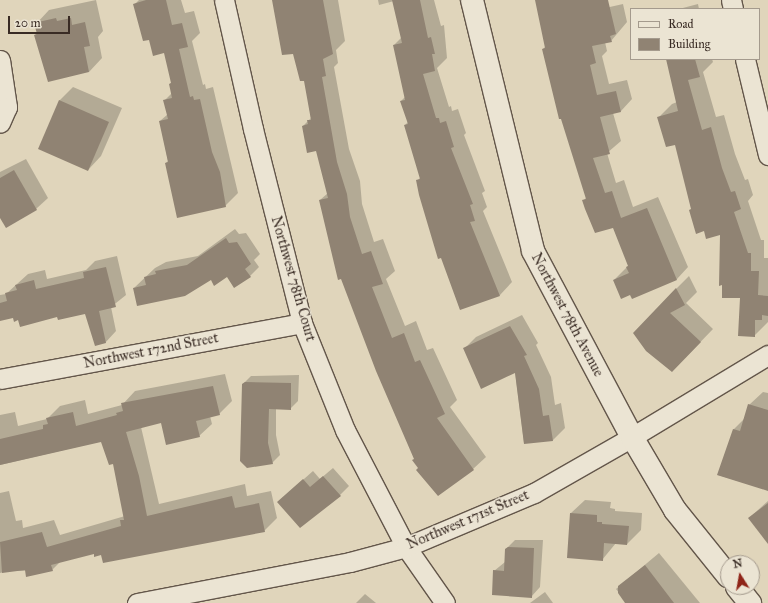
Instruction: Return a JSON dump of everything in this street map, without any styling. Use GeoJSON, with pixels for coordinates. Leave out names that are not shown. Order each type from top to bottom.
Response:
{"type":"FeatureCollection","features":[{"type":"Feature","properties":{"kind":"street","name":"Northwest 78th Court"},"geometry":{"type":"LineString","coordinates":[[224,0],[253,130],[302,323],[345,430],[406,547],[446,603]]}},
{"type":"Feature","properties":{"kind":"street","name":"Northwest 78th Avenue"},"geometry":{"type":"LineString","coordinates":[[472,0],[533,251],[632,437],[675,510],[720,566]]}},
{"type":"Feature","properties":{"kind":"street"},"geometry":{"type":"LineString","coordinates":[[0,60],[7,107],[1,122]]}},
{"type":"Feature","properties":{"kind":"street"},"geometry":{"type":"LineString","coordinates":[[745,60],[768,155]]}},
{"type":"Feature","properties":{"kind":"street","name":"Northwest 172nd Street"},"geometry":{"type":"LineString","coordinates":[[0,379],[302,323]]}},
{"type":"Feature","properties":{"kind":"street","name":"Northwest 171st Street"},"geometry":{"type":"LineString","coordinates":[[137,603],[350,562],[406,547],[534,493],[632,437],[768,355]]}},
{"type":"Feature","properties":{"kind":"street"},"geometry":{"type":"LineString","coordinates":[[743,595],[750,603]]}},
{"type":"Feature","properties":{"kind":"building"},"geometry":{"type":"Polygon","coordinates":[[[146,0],[166,0],[172,25],[182,23],[188,47],[179,49],[190,97],[193,96],[194,100],[200,99],[212,152],[220,172],[226,207],[177,218],[165,163],[168,162],[159,121],[168,119],[163,100],[172,98],[169,84],[171,83],[164,53],[153,56],[149,40],[143,41],[133,4],[146,0]]]}},
{"type":"Feature","properties":{"kind":"building"},"geometry":{"type":"Polygon","coordinates":[[[272,0],[323,0],[333,54],[323,59],[326,76],[322,77],[337,162],[347,194],[350,217],[362,254],[371,251],[383,284],[372,287],[392,338],[404,333],[415,362],[420,360],[445,414],[437,418],[474,470],[438,496],[416,470],[418,468],[412,460],[414,459],[376,371],[341,279],[338,280],[319,200],[328,198],[316,151],[307,153],[302,126],[308,124],[307,120],[311,120],[304,81],[300,81],[293,54],[282,55],[272,0]]]}},
{"type":"Feature","properties":{"kind":"building"},"geometry":{"type":"Polygon","coordinates":[[[392,0],[420,0],[428,38],[431,37],[435,54],[432,54],[435,71],[423,74],[436,118],[439,118],[440,123],[446,121],[454,147],[451,148],[473,204],[470,205],[475,221],[470,222],[500,296],[460,310],[441,258],[438,259],[419,195],[416,180],[420,179],[404,125],[408,124],[400,101],[405,100],[393,45],[402,43],[392,0]]]}},
{"type":"Feature","properties":{"kind":"building"},"geometry":{"type":"Polygon","coordinates":[[[535,0],[608,0],[616,34],[610,36],[612,42],[592,46],[596,63],[590,65],[597,95],[616,91],[621,112],[600,117],[610,154],[593,158],[605,193],[612,191],[621,218],[647,208],[677,280],[632,299],[630,295],[621,299],[613,280],[629,273],[626,267],[628,266],[613,228],[595,233],[582,200],[586,199],[561,119],[559,119],[542,49],[545,48],[535,0]]]}},
{"type":"Feature","properties":{"kind":"building"},"geometry":{"type":"Polygon","coordinates":[[[56,18],[57,21],[71,18],[72,25],[85,22],[90,46],[84,47],[89,72],[48,82],[34,35],[37,34],[34,23],[56,18]]]}},
{"type":"Feature","properties":{"kind":"building"},"geometry":{"type":"Polygon","coordinates":[[[666,60],[695,60],[700,77],[688,80],[702,130],[711,127],[722,168],[731,192],[735,191],[741,209],[734,212],[748,253],[751,253],[751,271],[759,271],[758,295],[768,296],[768,316],[762,315],[762,320],[755,320],[755,337],[738,336],[740,298],[722,298],[722,285],[719,286],[720,235],[706,239],[704,231],[696,234],[689,210],[691,209],[675,145],[666,147],[657,117],[678,111],[666,60]]]}},
{"type":"Feature","properties":{"kind":"building"},"geometry":{"type":"Polygon","coordinates":[[[59,100],[109,122],[88,171],[38,149],[59,100]]]}},
{"type":"Feature","properties":{"kind":"building"},"geometry":{"type":"Polygon","coordinates":[[[14,170],[37,210],[6,228],[0,218],[0,178],[14,170]]]}},
{"type":"Feature","properties":{"kind":"building"},"geometry":{"type":"Polygon","coordinates":[[[226,238],[229,243],[237,242],[251,264],[245,269],[251,277],[234,288],[227,277],[214,286],[211,280],[185,296],[137,306],[133,288],[146,285],[144,277],[156,274],[155,271],[187,265],[226,238]]]}},
{"type":"Feature","properties":{"kind":"building"},"geometry":{"type":"Polygon","coordinates":[[[106,267],[116,307],[99,311],[106,343],[95,346],[85,314],[58,320],[57,317],[20,327],[18,320],[14,322],[13,318],[0,321],[0,303],[7,301],[5,293],[17,290],[15,285],[34,280],[36,289],[84,278],[83,272],[106,267]]]}},
{"type":"Feature","properties":{"kind":"building"},"geometry":{"type":"Polygon","coordinates":[[[676,288],[685,305],[670,313],[701,342],[672,372],[646,351],[633,333],[676,288]]]}},
{"type":"Feature","properties":{"kind":"building"},"geometry":{"type":"Polygon","coordinates":[[[510,326],[527,355],[524,356],[539,389],[543,416],[549,415],[553,441],[524,444],[515,373],[481,389],[463,348],[510,326]]]}},
{"type":"Feature","properties":{"kind":"building"},"geometry":{"type":"Polygon","coordinates":[[[245,382],[291,383],[291,410],[269,409],[268,443],[273,464],[247,468],[240,461],[242,384],[245,382]]]}},
{"type":"Feature","properties":{"kind":"building"},"geometry":{"type":"Polygon","coordinates":[[[213,386],[220,415],[196,421],[200,437],[166,445],[161,423],[126,432],[139,476],[147,516],[232,496],[235,508],[259,503],[265,532],[103,563],[101,555],[94,557],[94,554],[51,565],[53,571],[26,577],[25,570],[2,573],[0,542],[42,532],[47,547],[121,526],[120,520],[124,520],[113,464],[109,465],[101,442],[0,465],[0,439],[43,429],[43,425],[48,424],[46,418],[73,412],[76,426],[117,415],[116,413],[123,411],[121,403],[213,386]]]}},
{"type":"Feature","properties":{"kind":"building"},"geometry":{"type":"Polygon","coordinates":[[[748,404],[768,410],[768,491],[717,475],[733,429],[740,431],[748,404]]]}},
{"type":"Feature","properties":{"kind":"building"},"geometry":{"type":"Polygon","coordinates":[[[323,476],[341,496],[300,528],[277,502],[303,479],[310,487],[323,476]]]}},
{"type":"Feature","properties":{"kind":"building"},"geometry":{"type":"Polygon","coordinates":[[[768,503],[768,544],[748,518],[768,503]]]}},
{"type":"Feature","properties":{"kind":"building"},"geometry":{"type":"Polygon","coordinates":[[[570,513],[597,515],[597,522],[602,522],[602,524],[629,526],[627,545],[604,543],[603,561],[567,558],[570,513]]]}},
{"type":"Feature","properties":{"kind":"building"},"geometry":{"type":"Polygon","coordinates":[[[508,547],[534,548],[532,598],[492,595],[493,570],[504,571],[505,549],[508,547]]]}},
{"type":"Feature","properties":{"kind":"building"},"geometry":{"type":"Polygon","coordinates":[[[645,565],[674,603],[625,603],[618,593],[618,586],[645,565]]]}}]}
